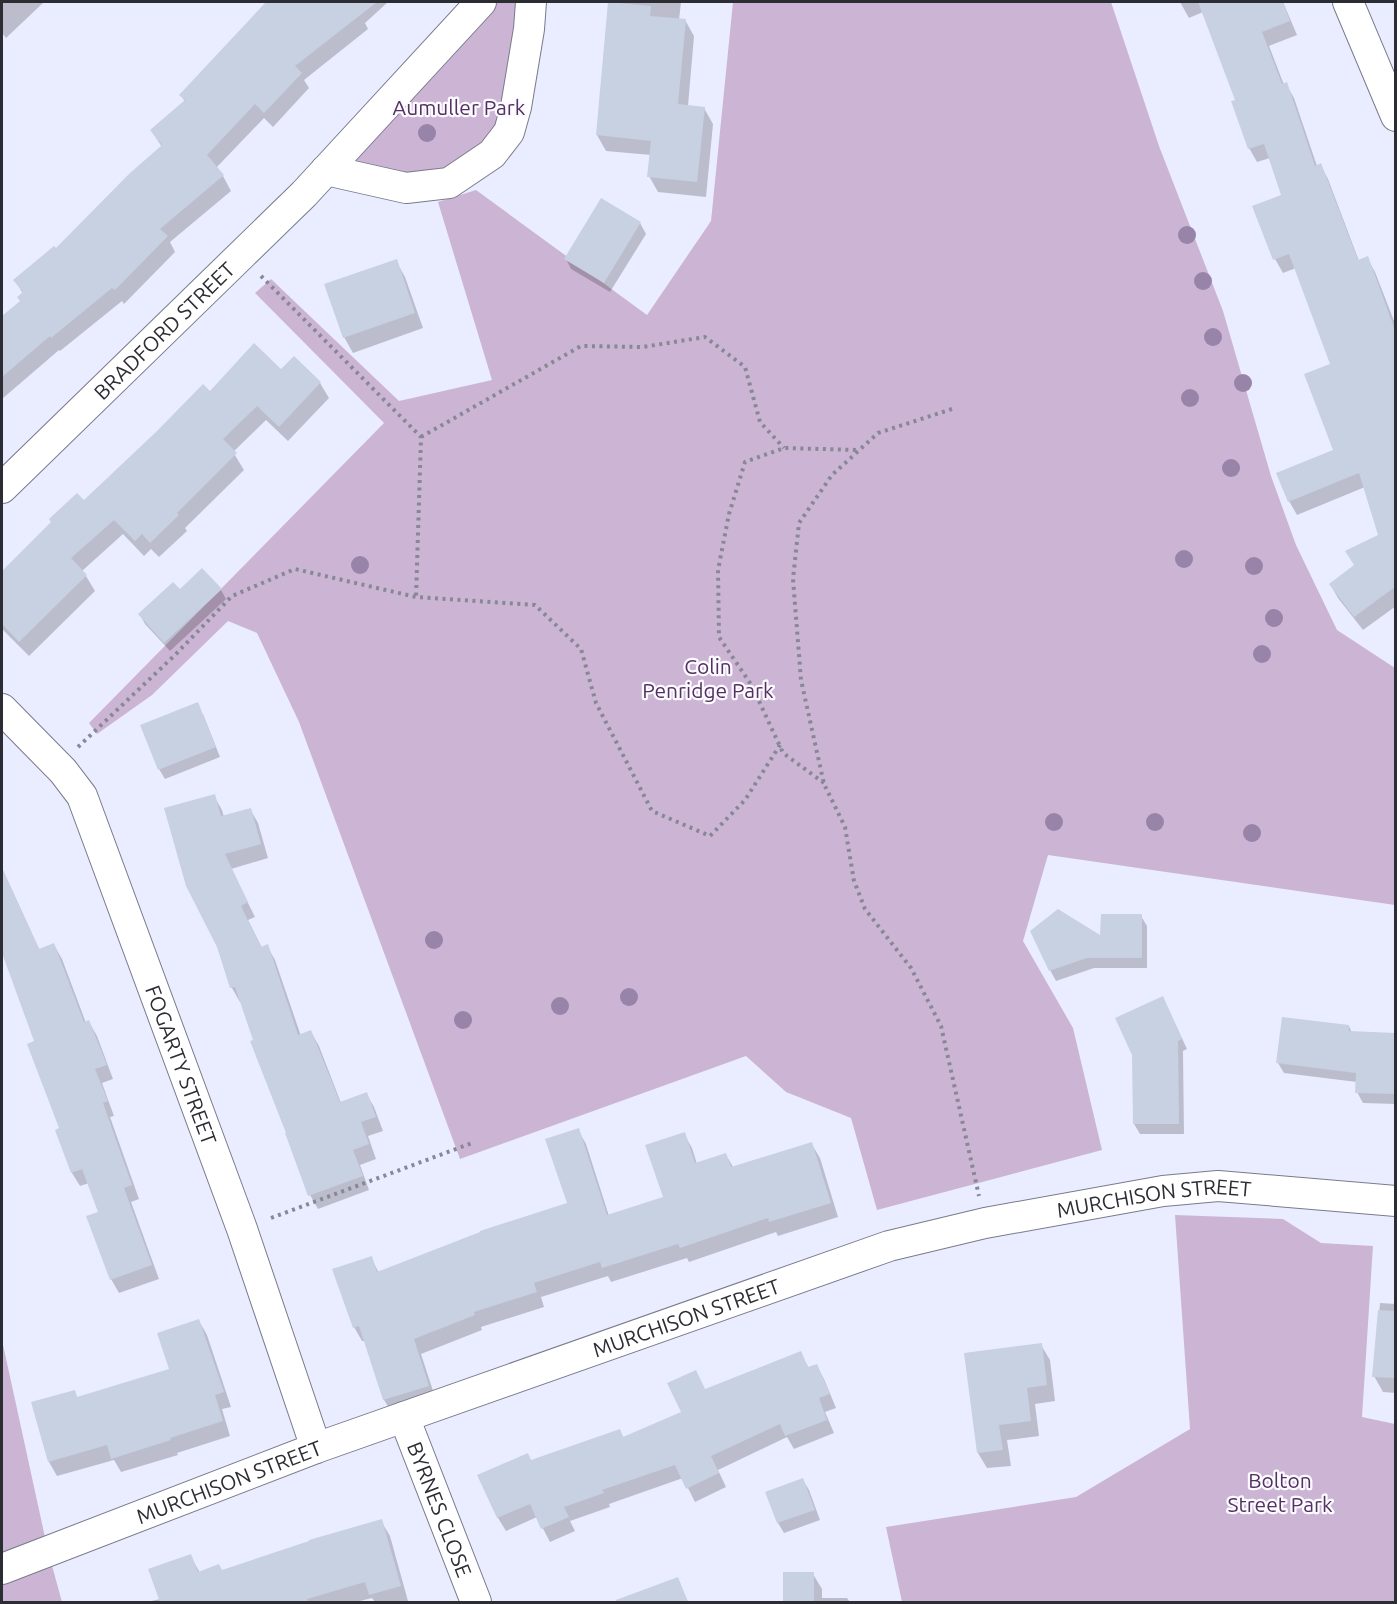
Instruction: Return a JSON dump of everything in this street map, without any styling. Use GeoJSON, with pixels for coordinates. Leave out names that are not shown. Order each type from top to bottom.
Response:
{"type":"FeatureCollection","features":[{"type":"Feature","properties":{"kind":"street","name":"BRADFORD STREET"},"geometry":{"type":"LineString","coordinates":[[2,488],[304,195],[481,2]]}},
{"type":"Feature","properties":{"kind":"street"},"geometry":{"type":"LineString","coordinates":[[326,170],[406,188],[449,183],[492,154],[509,132],[516,107],[529,30],[531,2]]}},
{"type":"Feature","properties":{"kind":"street"},"geometry":{"type":"LineString","coordinates":[[1348,2],[1395,116]]}},
{"type":"Feature","properties":{"kind":"street","name":"FOGARTY STREET"},"geometry":{"type":"LineString","coordinates":[[2,709],[59,766],[81,796],[242,1229],[316,1448]]}},
{"type":"Feature","properties":{"kind":"street","name":"MURCHISON STREET"},"geometry":{"type":"LineString","coordinates":[[2,1569],[316,1448],[889,1246],[985,1223],[1163,1191],[1218,1186],[1395,1201]]}},
{"type":"Feature","properties":{"kind":"street","name":"BYRNES CLOSE"},"geometry":{"type":"LineString","coordinates":[[404,1417],[476,1602]]}},
{"type":"Feature","properties":{"kind":"path"},"geometry":{"type":"LineString","coordinates":[[241,257],[421,437],[416,597]]}},
{"type":"Feature","properties":{"kind":"path"},"geometry":{"type":"LineString","coordinates":[[421,437],[581,346],[643,347],[705,337],[746,367],[760,422],[784,448]]}},
{"type":"Feature","properties":{"kind":"path"},"geometry":{"type":"LineString","coordinates":[[952,409],[878,433],[832,475],[799,523],[793,579],[801,680],[824,784],[845,827],[854,881],[865,909],[911,968],[941,1026],[985,1223]]}},
{"type":"Feature","properties":{"kind":"path"},"geometry":{"type":"LineString","coordinates":[[824,784],[783,753],[752,686],[719,637],[718,570],[729,514],[746,462],[784,448],[859,450]]}},
{"type":"Feature","properties":{"kind":"path"},"geometry":{"type":"LineString","coordinates":[[59,766],[175,655],[232,596],[295,569],[416,597],[535,604],[581,650],[596,703],[652,811],[710,836],[746,800],[780,745]]}},
{"type":"Feature","properties":{"kind":"path"},"geometry":{"type":"LineString","coordinates":[[242,1229],[472,1143]]}},
{"type":"Feature","properties":{"kind":"green space","name":"Aumuller Park"},"geometry":{"type":"Polygon","coordinates":[[[488,2],[528,2],[500,135],[473,160],[401,181],[350,164],[488,2]]]}},
{"type":"Feature","properties":{"kind":"green space","name":"Colin Penridge Park"},"geometry":{"type":"Polygon","coordinates":[[[733,2],[1111,2],[1159,146],[1223,311],[1271,476],[1296,545],[1337,630],[1395,668],[1395,905],[1048,855],[1023,941],[1073,1028],[1102,1150],[877,1210],[851,1118],[786,1092],[746,1056],[460,1159],[299,722],[257,633],[228,621],[152,695],[97,734],[89,723],[384,423],[255,293],[271,279],[399,401],[492,380],[438,202],[476,190],[647,315],[711,221],[733,2]]]}},
{"type":"Feature","properties":{"kind":"green space","name":"Bolton Street Park"},"geometry":{"type":"Polygon","coordinates":[[[1175,1215],[1283,1219],[1321,1243],[1373,1246],[1362,1417],[1395,1424],[1395,1602],[902,1602],[886,1527],[1076,1497],[1190,1429],[1175,1215]]]}},
{"type":"Feature","properties":{"kind":"green space"},"geometry":{"type":"Polygon","coordinates":[[[2,1340],[48,1551],[62,1602],[2,1602],[2,1340]]]}},
{"type":"Feature","properties":{"kind":"building"},"geometry":{"type":"Polygon","coordinates":[[[266,2],[377,2],[295,66],[302,73],[264,113],[255,104],[207,155],[224,175],[160,229],[168,236],[115,290],[112,288],[2,377],[2,316],[20,301],[17,297],[23,292],[13,280],[54,246],[56,248],[129,174],[162,145],[150,130],[185,100],[179,95],[266,2]]]}},
{"type":"Feature","properties":{"kind":"building"},"geometry":{"type":"Polygon","coordinates":[[[608,2],[651,6],[650,16],[686,19],[678,104],[705,107],[697,182],[647,177],[651,141],[596,135],[608,2]]]}},
{"type":"Feature","properties":{"kind":"building"},"geometry":{"type":"Polygon","coordinates":[[[1198,2],[1283,2],[1290,21],[1262,32],[1282,84],[1287,82],[1315,166],[1321,163],[1358,260],[1368,256],[1395,330],[1395,587],[1354,617],[1329,584],[1354,565],[1345,551],[1378,535],[1359,473],[1288,502],[1276,473],[1333,450],[1304,374],[1330,364],[1289,254],[1273,260],[1252,206],[1281,195],[1264,144],[1248,149],[1231,101],[1235,100],[1198,2]]]}},
{"type":"Feature","properties":{"kind":"building"},"geometry":{"type":"Polygon","coordinates":[[[601,198],[641,222],[604,283],[564,259],[601,198]]]}},
{"type":"Feature","properties":{"kind":"building"},"geometry":{"type":"Polygon","coordinates":[[[397,259],[415,313],[343,338],[324,284],[397,259]]]}},
{"type":"Feature","properties":{"kind":"building"},"geometry":{"type":"Polygon","coordinates":[[[254,343],[281,369],[294,356],[321,382],[279,427],[257,406],[223,439],[237,453],[150,543],[142,534],[135,541],[114,520],[71,558],[87,575],[19,642],[2,624],[2,571],[51,522],[49,519],[77,493],[84,500],[203,384],[210,391],[254,343]]]}},
{"type":"Feature","properties":{"kind":"building"},"geometry":{"type":"Polygon","coordinates":[[[202,568],[222,589],[164,643],[138,614],[173,582],[180,589],[202,568]]]}},
{"type":"Feature","properties":{"kind":"building"},"geometry":{"type":"Polygon","coordinates":[[[198,702],[216,747],[158,770],[140,725],[198,702]]]}},
{"type":"Feature","properties":{"kind":"building"},"geometry":{"type":"Polygon","coordinates":[[[215,794],[221,816],[251,808],[261,844],[225,854],[248,902],[241,906],[261,947],[268,944],[298,1035],[311,1030],[340,1102],[367,1092],[376,1117],[361,1122],[369,1144],[353,1150],[363,1176],[308,1196],[250,1041],[253,1040],[235,987],[230,988],[217,947],[186,886],[164,808],[215,794]]]}},
{"type":"Feature","properties":{"kind":"building"},"geometry":{"type":"Polygon","coordinates":[[[2,868],[39,949],[54,943],[84,1022],[89,1020],[107,1065],[95,1069],[108,1101],[103,1103],[132,1185],[124,1188],[152,1265],[110,1280],[86,1216],[98,1212],[82,1169],[71,1173],[55,1130],[59,1128],[27,1044],[34,1041],[2,953],[2,868]]]}},
{"type":"Feature","properties":{"kind":"building"},"geometry":{"type":"Polygon","coordinates":[[[1058,909],[1100,935],[1101,914],[1142,914],[1142,958],[1087,958],[1049,971],[1030,931],[1058,909]]]}},
{"type":"Feature","properties":{"kind":"building"},"geometry":{"type":"Polygon","coordinates":[[[1163,996],[1182,1039],[1178,1041],[1179,1124],[1133,1124],[1132,1055],[1115,1018],[1163,996]]]}},
{"type":"Feature","properties":{"kind":"building"},"geometry":{"type":"Polygon","coordinates":[[[1282,1017],[1349,1025],[1349,1031],[1395,1033],[1395,1094],[1355,1093],[1356,1073],[1276,1063],[1282,1017]]]}},
{"type":"Feature","properties":{"kind":"building"},"geometry":{"type":"Polygon","coordinates":[[[579,1128],[607,1215],[663,1197],[645,1145],[685,1132],[695,1163],[726,1153],[731,1167],[812,1142],[831,1203],[769,1222],[768,1218],[680,1248],[678,1244],[602,1268],[600,1262],[534,1283],[537,1292],[474,1312],[475,1315],[414,1339],[429,1386],[383,1400],[359,1326],[353,1328],[332,1269],[372,1256],[377,1272],[480,1231],[567,1203],[545,1139],[579,1128]]]}},
{"type":"Feature","properties":{"kind":"building"},"geometry":{"type":"Polygon","coordinates":[[[1378,1310],[1395,1311],[1395,1378],[1372,1377],[1378,1310]]]}},
{"type":"Feature","properties":{"kind":"building"},"geometry":{"type":"Polygon","coordinates":[[[199,1319],[224,1392],[215,1395],[223,1421],[111,1459],[107,1445],[48,1462],[31,1402],[75,1390],[77,1397],[169,1369],[157,1333],[199,1319]]]}},
{"type":"Feature","properties":{"kind":"building"},"geometry":{"type":"Polygon","coordinates":[[[1042,1343],[1047,1385],[1027,1388],[1031,1421],[999,1425],[1003,1450],[977,1453],[964,1353],[1042,1343]]]}},
{"type":"Feature","properties":{"kind":"building"},"geometry":{"type":"Polygon","coordinates":[[[801,1351],[808,1367],[817,1364],[830,1394],[819,1398],[827,1420],[785,1436],[780,1424],[711,1456],[719,1473],[686,1489],[675,1465],[602,1490],[604,1493],[564,1507],[569,1517],[541,1529],[530,1504],[497,1518],[477,1475],[528,1453],[531,1460],[620,1429],[623,1437],[681,1412],[667,1383],[696,1370],[705,1389],[801,1351]]]}},
{"type":"Feature","properties":{"kind":"building"},"geometry":{"type":"Polygon","coordinates":[[[803,1478],[815,1510],[777,1523],[765,1492],[803,1478]]]}},
{"type":"Feature","properties":{"kind":"building"},"geometry":{"type":"Polygon","coordinates":[[[382,1519],[401,1586],[369,1595],[365,1582],[307,1599],[308,1602],[160,1602],[148,1569],[191,1554],[198,1572],[219,1564],[222,1570],[309,1540],[382,1519]]]}},
{"type":"Feature","properties":{"kind":"building"},"geometry":{"type":"Polygon","coordinates":[[[783,1572],[814,1572],[814,1602],[783,1602],[783,1572]]]}},
{"type":"Feature","properties":{"kind":"building"},"geometry":{"type":"Polygon","coordinates":[[[678,1577],[688,1602],[616,1602],[616,1600],[678,1577]]]}}]}
